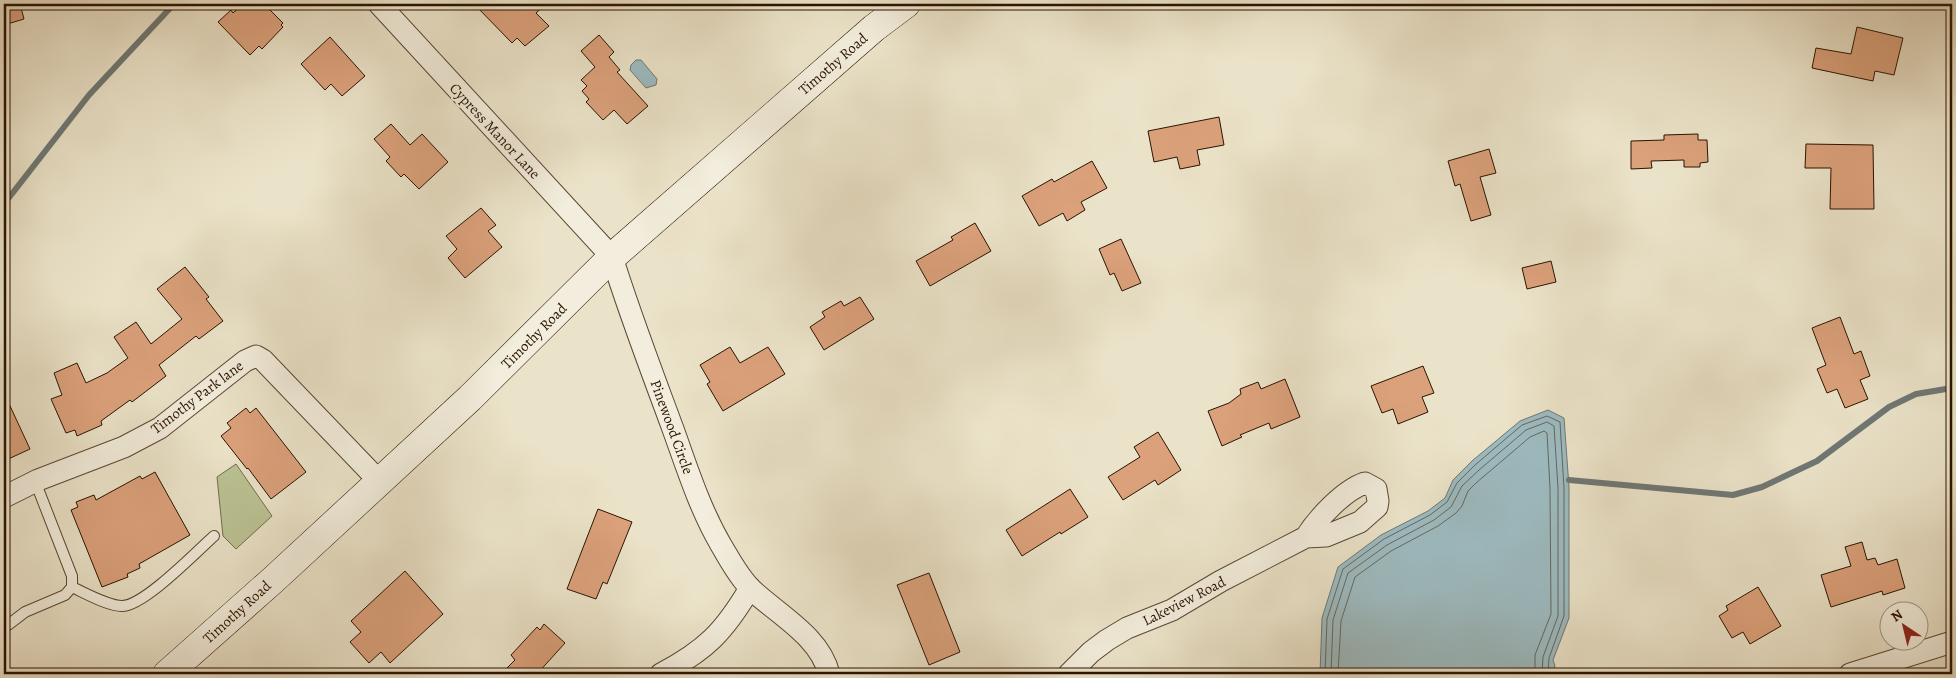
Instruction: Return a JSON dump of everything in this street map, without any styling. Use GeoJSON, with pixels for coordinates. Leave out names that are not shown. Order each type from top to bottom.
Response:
{"type":"FeatureCollection","features":[{"type":"Feature","properties":{"kind":"main road","name":"Timothy Road"},"geometry":{"type":"LineString","coordinates":[[167,674],[380,482],[514,356],[612,257],[874,28],[906,4]]}},
{"type":"Feature","properties":{"kind":"street","name":"Cypress Manor Lane"},"geometry":{"type":"LineString","coordinates":[[379,4],[612,257]]}},
{"type":"Feature","properties":{"kind":"street","name":"Pinewood Circle"},"geometry":{"type":"LineString","coordinates":[[612,257],[695,491],[719,542],[735,569],[750,588],[808,638],[821,654],[829,674]]}},
{"type":"Feature","properties":{"kind":"street","name":"Timothy Park lane"},"geometry":{"type":"LineString","coordinates":[[4,497],[35,481],[124,447],[160,428],[245,361],[256,356],[263,360],[380,482]]}},
{"type":"Feature","properties":{"kind":"street","name":"Lakeview Road"},"geometry":{"type":"LineString","coordinates":[[1069,674],[1091,652],[1127,628],[1172,610],[1221,581],[1306,538]]}},
{"type":"Feature","properties":{"kind":"street"},"geometry":{"type":"LineString","coordinates":[[661,674],[693,655],[710,642],[734,615],[750,588]]}},
{"type":"Feature","properties":{"kind":"street"},"geometry":{"type":"LineString","coordinates":[[1850,674],[1952,642]]}},
{"type":"Feature","properties":{"kind":"lane"},"geometry":{"type":"LineString","coordinates":[[4,628],[16,618],[65,595],[72,587],[72,576],[35,481]]}},
{"type":"Feature","properties":{"kind":"lane"},"geometry":{"type":"LineString","coordinates":[[72,587],[116,606],[132,604],[147,595],[214,536]]}},
{"type":"Feature","properties":{"kind":"green space"},"geometry":{"type":"Polygon","coordinates":[[[236,464],[272,516],[236,549],[223,536],[217,477],[236,464]]]}},
{"type":"Feature","properties":{"kind":"water"},"geometry":{"type":"Polygon","coordinates":[[[636,60],[641,60],[657,79],[656,85],[646,88],[630,70],[631,65],[636,60]]]}},
{"type":"Feature","properties":{"kind":"water"},"geometry":{"type":"Polygon","coordinates":[[[1548,410],[1564,418],[1569,487],[1569,618],[1553,660],[1555,666],[1553,674],[1320,674],[1322,618],[1338,567],[1381,535],[1428,511],[1445,498],[1453,480],[1472,461],[1520,421],[1548,410]]]}},
{"type":"Feature","properties":{"kind":"building"},"geometry":{"type":"Polygon","coordinates":[[[4,4],[20,4],[24,19],[4,25],[4,4]]]}},
{"type":"Feature","properties":{"kind":"building"},"geometry":{"type":"Polygon","coordinates":[[[243,4],[264,4],[283,23],[281,25],[283,27],[262,49],[259,46],[250,55],[218,22],[231,10],[233,13],[243,4]]]}},
{"type":"Feature","properties":{"kind":"building"},"geometry":{"type":"Polygon","coordinates":[[[474,4],[546,4],[536,13],[549,26],[525,46],[517,38],[512,43],[474,4]]]}},
{"type":"Feature","properties":{"kind":"building"},"geometry":{"type":"Polygon","coordinates":[[[1857,27],[1903,38],[1894,75],[1875,71],[1873,81],[1812,68],[1816,48],[1851,54],[1857,27]]]}},
{"type":"Feature","properties":{"kind":"building"},"geometry":{"type":"Polygon","coordinates":[[[599,35],[614,52],[609,57],[620,70],[617,72],[648,106],[627,124],[614,110],[603,120],[586,102],[589,99],[582,91],[587,86],[581,80],[595,67],[581,51],[599,35]]]}},
{"type":"Feature","properties":{"kind":"building"},"geometry":{"type":"Polygon","coordinates":[[[330,37],[365,76],[342,96],[331,84],[325,90],[301,64],[330,37]]]}},
{"type":"Feature","properties":{"kind":"building"},"geometry":{"type":"Polygon","coordinates":[[[1219,117],[1224,145],[1197,150],[1200,165],[1180,169],[1177,157],[1154,162],[1148,131],[1219,117]]]}},
{"type":"Feature","properties":{"kind":"building"},"geometry":{"type":"Polygon","coordinates":[[[391,124],[410,145],[422,134],[448,162],[419,189],[404,174],[401,177],[386,161],[390,157],[374,139],[391,124]]]}},
{"type":"Feature","properties":{"kind":"building"},"geometry":{"type":"Polygon","coordinates":[[[1698,134],[1698,140],[1707,140],[1708,162],[1700,163],[1700,167],[1684,167],[1684,160],[1651,161],[1652,168],[1631,169],[1631,141],[1664,140],[1664,135],[1698,134]]]}},
{"type":"Feature","properties":{"kind":"building"},"geometry":{"type":"Polygon","coordinates":[[[1806,144],[1873,145],[1874,209],[1830,209],[1831,168],[1805,168],[1806,144]]]}},
{"type":"Feature","properties":{"kind":"building"},"geometry":{"type":"Polygon","coordinates":[[[1489,149],[1496,173],[1480,177],[1491,215],[1471,221],[1460,184],[1455,186],[1448,161],[1489,149]]]}},
{"type":"Feature","properties":{"kind":"building"},"geometry":{"type":"Polygon","coordinates":[[[1092,161],[1107,188],[1081,202],[1085,210],[1067,221],[1063,213],[1039,226],[1022,196],[1052,179],[1054,182],[1092,161]]]}},
{"type":"Feature","properties":{"kind":"building"},"geometry":{"type":"Polygon","coordinates":[[[481,208],[496,225],[488,231],[502,247],[465,278],[448,258],[457,249],[446,236],[481,208]]]}},
{"type":"Feature","properties":{"kind":"building"},"geometry":{"type":"Polygon","coordinates":[[[975,223],[991,251],[930,286],[916,261],[953,240],[951,237],[975,223]]]}},
{"type":"Feature","properties":{"kind":"building"},"geometry":{"type":"Polygon","coordinates":[[[1121,239],[1141,283],[1122,291],[1114,273],[1110,275],[1099,249],[1121,239]]]}},
{"type":"Feature","properties":{"kind":"building"},"geometry":{"type":"Polygon","coordinates":[[[1551,261],[1556,282],[1527,289],[1522,268],[1551,261]]]}},
{"type":"Feature","properties":{"kind":"building"},"geometry":{"type":"Polygon","coordinates":[[[185,267],[209,297],[206,299],[223,321],[199,339],[196,336],[159,365],[166,376],[132,402],[130,400],[101,421],[102,425],[77,436],[75,430],[66,433],[51,399],[62,395],[54,373],[77,363],[86,383],[107,373],[128,358],[114,337],[136,322],[151,344],[182,319],[157,289],[185,267]]]}},
{"type":"Feature","properties":{"kind":"building"},"geometry":{"type":"Polygon","coordinates":[[[860,297],[874,319],[824,350],[810,327],[825,317],[822,312],[841,301],[844,306],[860,297]]]}},
{"type":"Feature","properties":{"kind":"building"},"geometry":{"type":"Polygon","coordinates":[[[1840,317],[1854,354],[1861,351],[1870,376],[1860,380],[1868,399],[1845,408],[1837,389],[1827,393],[1817,369],[1826,365],[1812,328],[1840,317]]]}},
{"type":"Feature","properties":{"kind":"building"},"geometry":{"type":"Polygon","coordinates":[[[730,347],[740,363],[768,347],[785,374],[723,411],[707,384],[710,382],[700,365],[730,347]]]}},
{"type":"Feature","properties":{"kind":"building"},"geometry":{"type":"Polygon","coordinates":[[[1423,366],[1434,393],[1422,397],[1428,412],[1398,424],[1393,409],[1382,413],[1371,386],[1423,366]]]}},
{"type":"Feature","properties":{"kind":"building"},"geometry":{"type":"Polygon","coordinates":[[[1285,379],[1300,417],[1271,429],[1269,423],[1240,435],[1242,437],[1222,446],[1208,411],[1229,403],[1241,394],[1240,389],[1258,382],[1261,389],[1285,379]]]}},
{"type":"Feature","properties":{"kind":"building"},"geometry":{"type":"Polygon","coordinates":[[[4,393],[30,449],[4,461],[4,393]]]}},
{"type":"Feature","properties":{"kind":"building"},"geometry":{"type":"Polygon","coordinates":[[[246,408],[250,413],[256,408],[306,472],[271,499],[221,436],[231,428],[227,423],[246,408]]]}},
{"type":"Feature","properties":{"kind":"building"},"geometry":{"type":"Polygon","coordinates":[[[1158,432],[1181,470],[1158,485],[1155,480],[1123,500],[1108,477],[1140,457],[1134,447],[1158,432]]]}},
{"type":"Feature","properties":{"kind":"building"},"geometry":{"type":"Polygon","coordinates":[[[155,472],[190,535],[139,564],[140,568],[127,574],[128,577],[102,587],[71,510],[78,507],[76,502],[94,495],[96,500],[140,476],[142,479],[155,472]]]}},
{"type":"Feature","properties":{"kind":"building"},"geometry":{"type":"Polygon","coordinates":[[[1070,489],[1088,517],[1022,556],[1006,530],[1070,489]]]}},
{"type":"Feature","properties":{"kind":"building"},"geometry":{"type":"Polygon","coordinates":[[[598,509],[632,522],[607,584],[603,582],[596,599],[567,589],[598,509]]]}},
{"type":"Feature","properties":{"kind":"building"},"geometry":{"type":"Polygon","coordinates":[[[1862,542],[1867,560],[1875,558],[1878,565],[1897,559],[1905,588],[1883,595],[1882,591],[1831,607],[1821,575],[1851,566],[1845,547],[1862,542]]]}},
{"type":"Feature","properties":{"kind":"building"},"geometry":{"type":"Polygon","coordinates":[[[405,571],[443,614],[390,663],[381,652],[369,663],[350,642],[361,632],[351,621],[405,571]]]}},
{"type":"Feature","properties":{"kind":"building"},"geometry":{"type":"Polygon","coordinates":[[[929,573],[960,652],[929,665],[897,585],[929,573]]]}},
{"type":"Feature","properties":{"kind":"building"},"geometry":{"type":"Polygon","coordinates":[[[1758,587],[1781,626],[1750,644],[1743,632],[1732,638],[1719,616],[1728,610],[1726,606],[1758,587]]]}},
{"type":"Feature","properties":{"kind":"building"},"geometry":{"type":"Polygon","coordinates":[[[544,624],[565,643],[537,674],[501,674],[515,660],[511,655],[537,627],[540,630],[544,624]]]}},
{"type":"Feature","properties":{"kind":"waterway"},"geometry":{"type":"LineString","coordinates":[[4,204],[89,95],[174,4]]}},
{"type":"Feature","properties":{"kind":"waterway"},"geometry":{"type":"LineString","coordinates":[[1569,480],[1733,495],[1762,487],[1817,461],[1889,407],[1916,394],[1952,388]]}}]}
